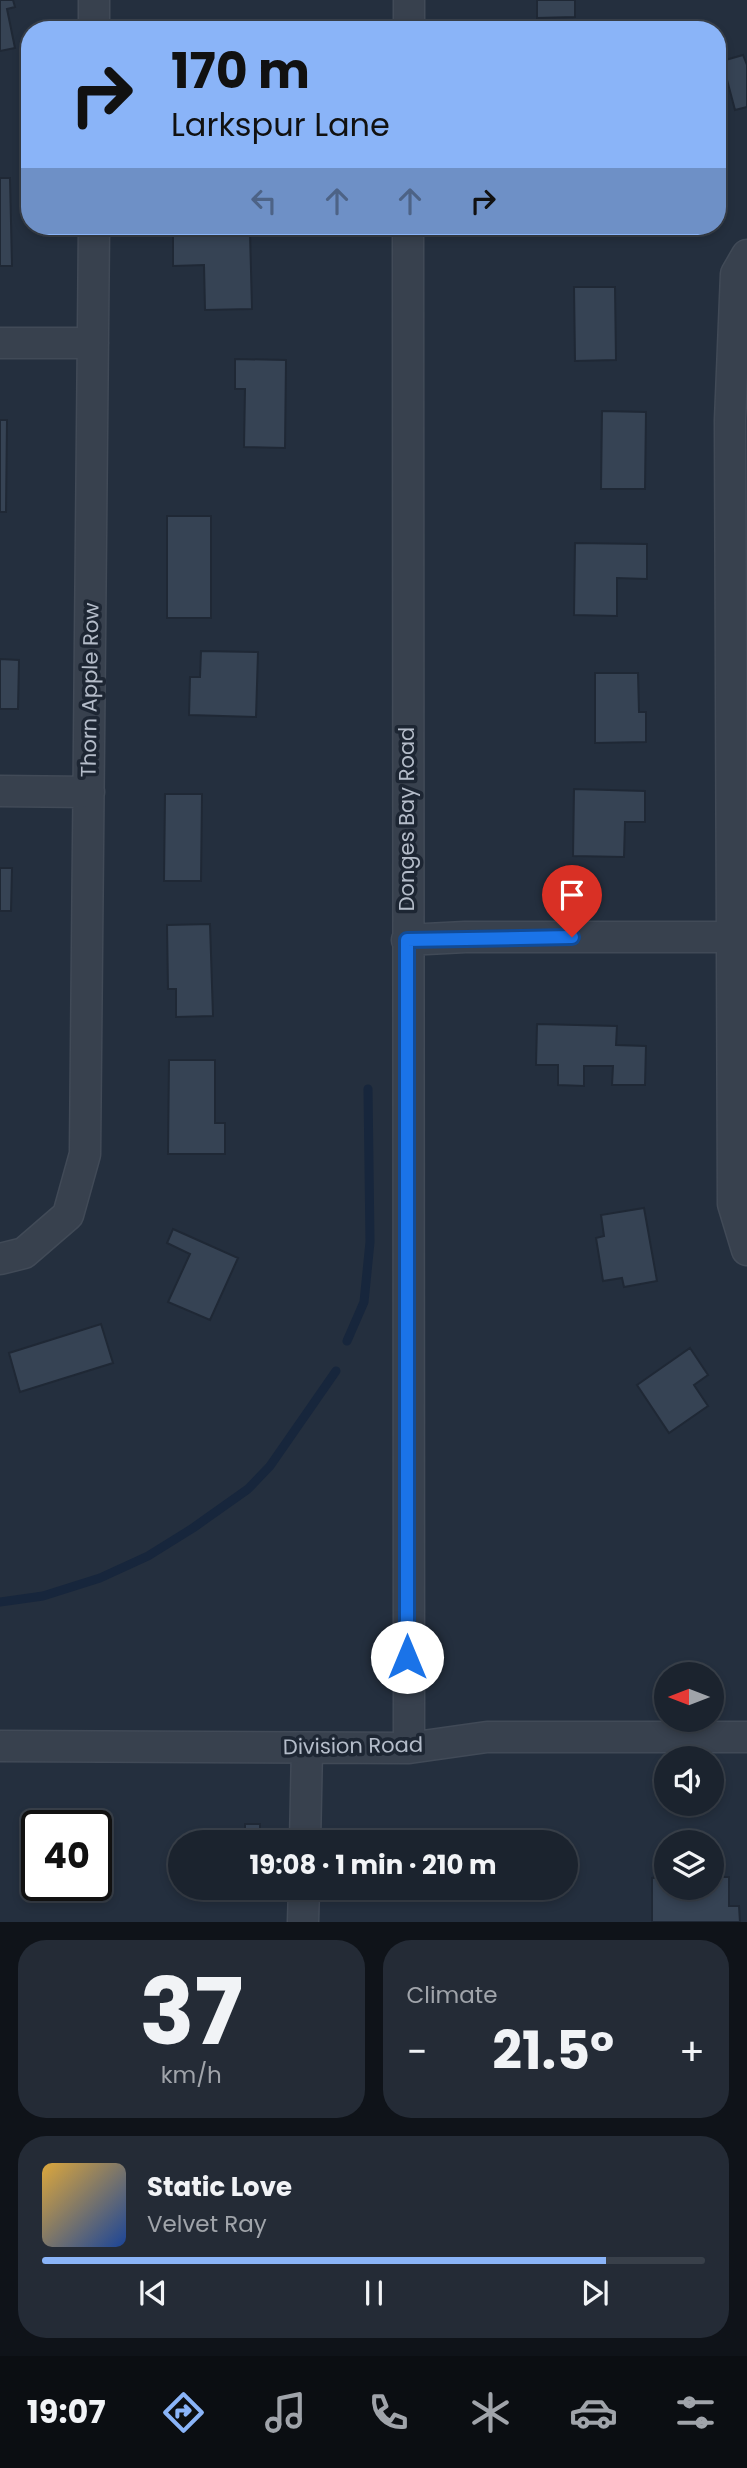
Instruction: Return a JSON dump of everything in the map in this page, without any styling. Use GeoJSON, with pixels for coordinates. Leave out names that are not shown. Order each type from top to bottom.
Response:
{"type":"FeatureCollection","features":[{"type":"Feature","properties":{"kind":"street"},"geometry":{"type":"LineString","coordinates":[[94,0],[94,21]]}},
{"type":"Feature","properties":{"kind":"street"},"geometry":{"type":"LineString","coordinates":[[409,0],[409,21]]}},
{"type":"Feature","properties":{"kind":"street","name":"Thorn Apple Row"},"geometry":{"type":"LineString","coordinates":[[0,1259],[24,1253],[68,1215],[85,1154],[93,235]]}},
{"type":"Feature","properties":{"kind":"street","name":"Donges Bay Road"},"geometry":{"type":"LineString","coordinates":[[408,235],[409,1748]]}},
{"type":"Feature","properties":{"kind":"street"},"geometry":{"type":"LineString","coordinates":[[747,255],[736,274],[730,420],[740,937],[733,1204],[747,1250]]}},
{"type":"Feature","properties":{"kind":"street"},"geometry":{"type":"LineString","coordinates":[[0,342],[93,343]]}},
{"type":"Feature","properties":{"kind":"street"},"geometry":{"type":"LineString","coordinates":[[0,792],[89,792]]}},
{"type":"Feature","properties":{"kind":"street"},"geometry":{"type":"LineString","coordinates":[[407,940],[465,937],[740,937]]}},
{"type":"Feature","properties":{"kind":"street","name":"Division Road"},"geometry":{"type":"LineString","coordinates":[[0,1746],[409,1748],[487,1737],[747,1737]]}},
{"type":"Feature","properties":{"kind":"street"},"geometry":{"type":"LineString","coordinates":[[305,1830],[307,1748]]}},
{"type":"Feature","properties":{"kind":"street"},"geometry":{"type":"LineString","coordinates":[[303,1922],[304,1900]]}},
{"type":"Feature","properties":{"kind":"building"},"geometry":{"type":"Polygon","coordinates":[[[0,0],[13,0],[15,7],[7,9],[15,48],[0,51],[0,0]]]}},
{"type":"Feature","properties":{"kind":"building"},"geometry":{"type":"Polygon","coordinates":[[[537,0],[575,0],[575,17],[537,18],[537,0]]]}},
{"type":"Feature","properties":{"kind":"building"},"geometry":{"type":"Polygon","coordinates":[[[743,55],[747,65],[747,107],[735,110],[726,76],[726,60],[743,55]]]}},
{"type":"Feature","properties":{"kind":"building"},"geometry":{"type":"Polygon","coordinates":[[[0,178],[10,178],[12,266],[0,266],[0,178]]]}},
{"type":"Feature","properties":{"kind":"building"},"geometry":{"type":"Polygon","coordinates":[[[173,235],[250,235],[252,309],[205,310],[204,265],[173,266],[173,235]]]}},
{"type":"Feature","properties":{"kind":"building"},"geometry":{"type":"Polygon","coordinates":[[[574,287],[615,287],[616,360],[575,361],[574,287]]]}},
{"type":"Feature","properties":{"kind":"building"},"geometry":{"type":"Polygon","coordinates":[[[235,359],[286,360],[285,448],[244,447],[245,389],[235,389],[235,359]]]}},
{"type":"Feature","properties":{"kind":"building"},"geometry":{"type":"Polygon","coordinates":[[[602,411],[646,412],[645,489],[601,489],[602,411]]]}},
{"type":"Feature","properties":{"kind":"building"},"geometry":{"type":"Polygon","coordinates":[[[0,420],[7,420],[6,512],[0,512],[0,420]]]}},
{"type":"Feature","properties":{"kind":"building"},"geometry":{"type":"Polygon","coordinates":[[[167,516],[211,516],[211,618],[167,618],[167,516]]]}},
{"type":"Feature","properties":{"kind":"building"},"geometry":{"type":"Polygon","coordinates":[[[575,543],[647,544],[647,579],[617,578],[617,616],[574,615],[575,543]]]}},
{"type":"Feature","properties":{"kind":"building"},"geometry":{"type":"Polygon","coordinates":[[[201,651],[258,652],[256,717],[189,715],[190,677],[200,677],[201,651]]]}},
{"type":"Feature","properties":{"kind":"building"},"geometry":{"type":"Polygon","coordinates":[[[0,659],[19,660],[18,709],[0,709],[0,659]]]}},
{"type":"Feature","properties":{"kind":"building"},"geometry":{"type":"Polygon","coordinates":[[[595,673],[638,673],[639,712],[646,712],[646,742],[595,743],[595,673]]]}},
{"type":"Feature","properties":{"kind":"building"},"geometry":{"type":"Polygon","coordinates":[[[574,789],[645,791],[645,822],[625,822],[624,857],[573,856],[574,789]]]}},
{"type":"Feature","properties":{"kind":"building"},"geometry":{"type":"Polygon","coordinates":[[[165,794],[202,794],[201,881],[164,881],[165,794]]]}},
{"type":"Feature","properties":{"kind":"building"},"geometry":{"type":"Polygon","coordinates":[[[0,868],[12,868],[11,911],[0,911],[0,868]]]}},
{"type":"Feature","properties":{"kind":"building"},"geometry":{"type":"Polygon","coordinates":[[[210,924],[213,1016],[176,1017],[176,989],[168,989],[167,925],[210,924]]]}},
{"type":"Feature","properties":{"kind":"building"},"geometry":{"type":"Polygon","coordinates":[[[537,1024],[617,1026],[616,1045],[646,1046],[645,1085],[612,1085],[613,1066],[584,1066],[584,1086],[558,1085],[558,1065],[536,1065],[537,1024]]]}},
{"type":"Feature","properties":{"kind":"building"},"geometry":{"type":"Polygon","coordinates":[[[169,1060],[215,1060],[215,1123],[225,1123],[225,1154],[168,1154],[169,1060]]]}},
{"type":"Feature","properties":{"kind":"building"},"geometry":{"type":"Polygon","coordinates":[[[644,1208],[657,1281],[624,1287],[622,1278],[603,1281],[596,1238],[604,1236],[601,1215],[644,1208]]]}},
{"type":"Feature","properties":{"kind":"building"},"geometry":{"type":"Polygon","coordinates":[[[173,1229],[238,1258],[210,1320],[168,1302],[190,1254],[167,1243],[173,1229]]]}},
{"type":"Feature","properties":{"kind":"building"},"geometry":{"type":"Polygon","coordinates":[[[101,1324],[113,1363],[20,1392],[9,1353],[101,1324]]]}},
{"type":"Feature","properties":{"kind":"building"},"geometry":{"type":"Polygon","coordinates":[[[690,1348],[708,1375],[694,1385],[708,1406],[669,1433],[637,1385],[690,1348]]]}},
{"type":"Feature","properties":{"kind":"building"},"geometry":{"type":"Polygon","coordinates":[[[245,1824],[260,1824],[260,1829],[273,1829],[273,1830],[245,1830],[245,1824]]]}},
{"type":"Feature","properties":{"kind":"building"},"geometry":{"type":"Polygon","coordinates":[[[724,1877],[729,1877],[729,1906],[739,1906],[740,1922],[652,1922],[652,1878],[654,1900],[724,1900],[724,1877]]]}},
{"type":"Feature","properties":{"kind":"waterway"},"geometry":{"type":"LineString","coordinates":[[347,1341],[364,1302],[370,1242],[368,1089]]}},
{"type":"Feature","properties":{"kind":"waterway"},"geometry":{"type":"LineString","coordinates":[[0,1602],[43,1596],[100,1578],[148,1556],[193,1528],[248,1489],[270,1466],[336,1371]]}},
{"type":"Feature","properties":{"kind":"route"},"geometry":{"type":"LineString","coordinates":[[407,1657],[407,940],[572,937]]}}]}
